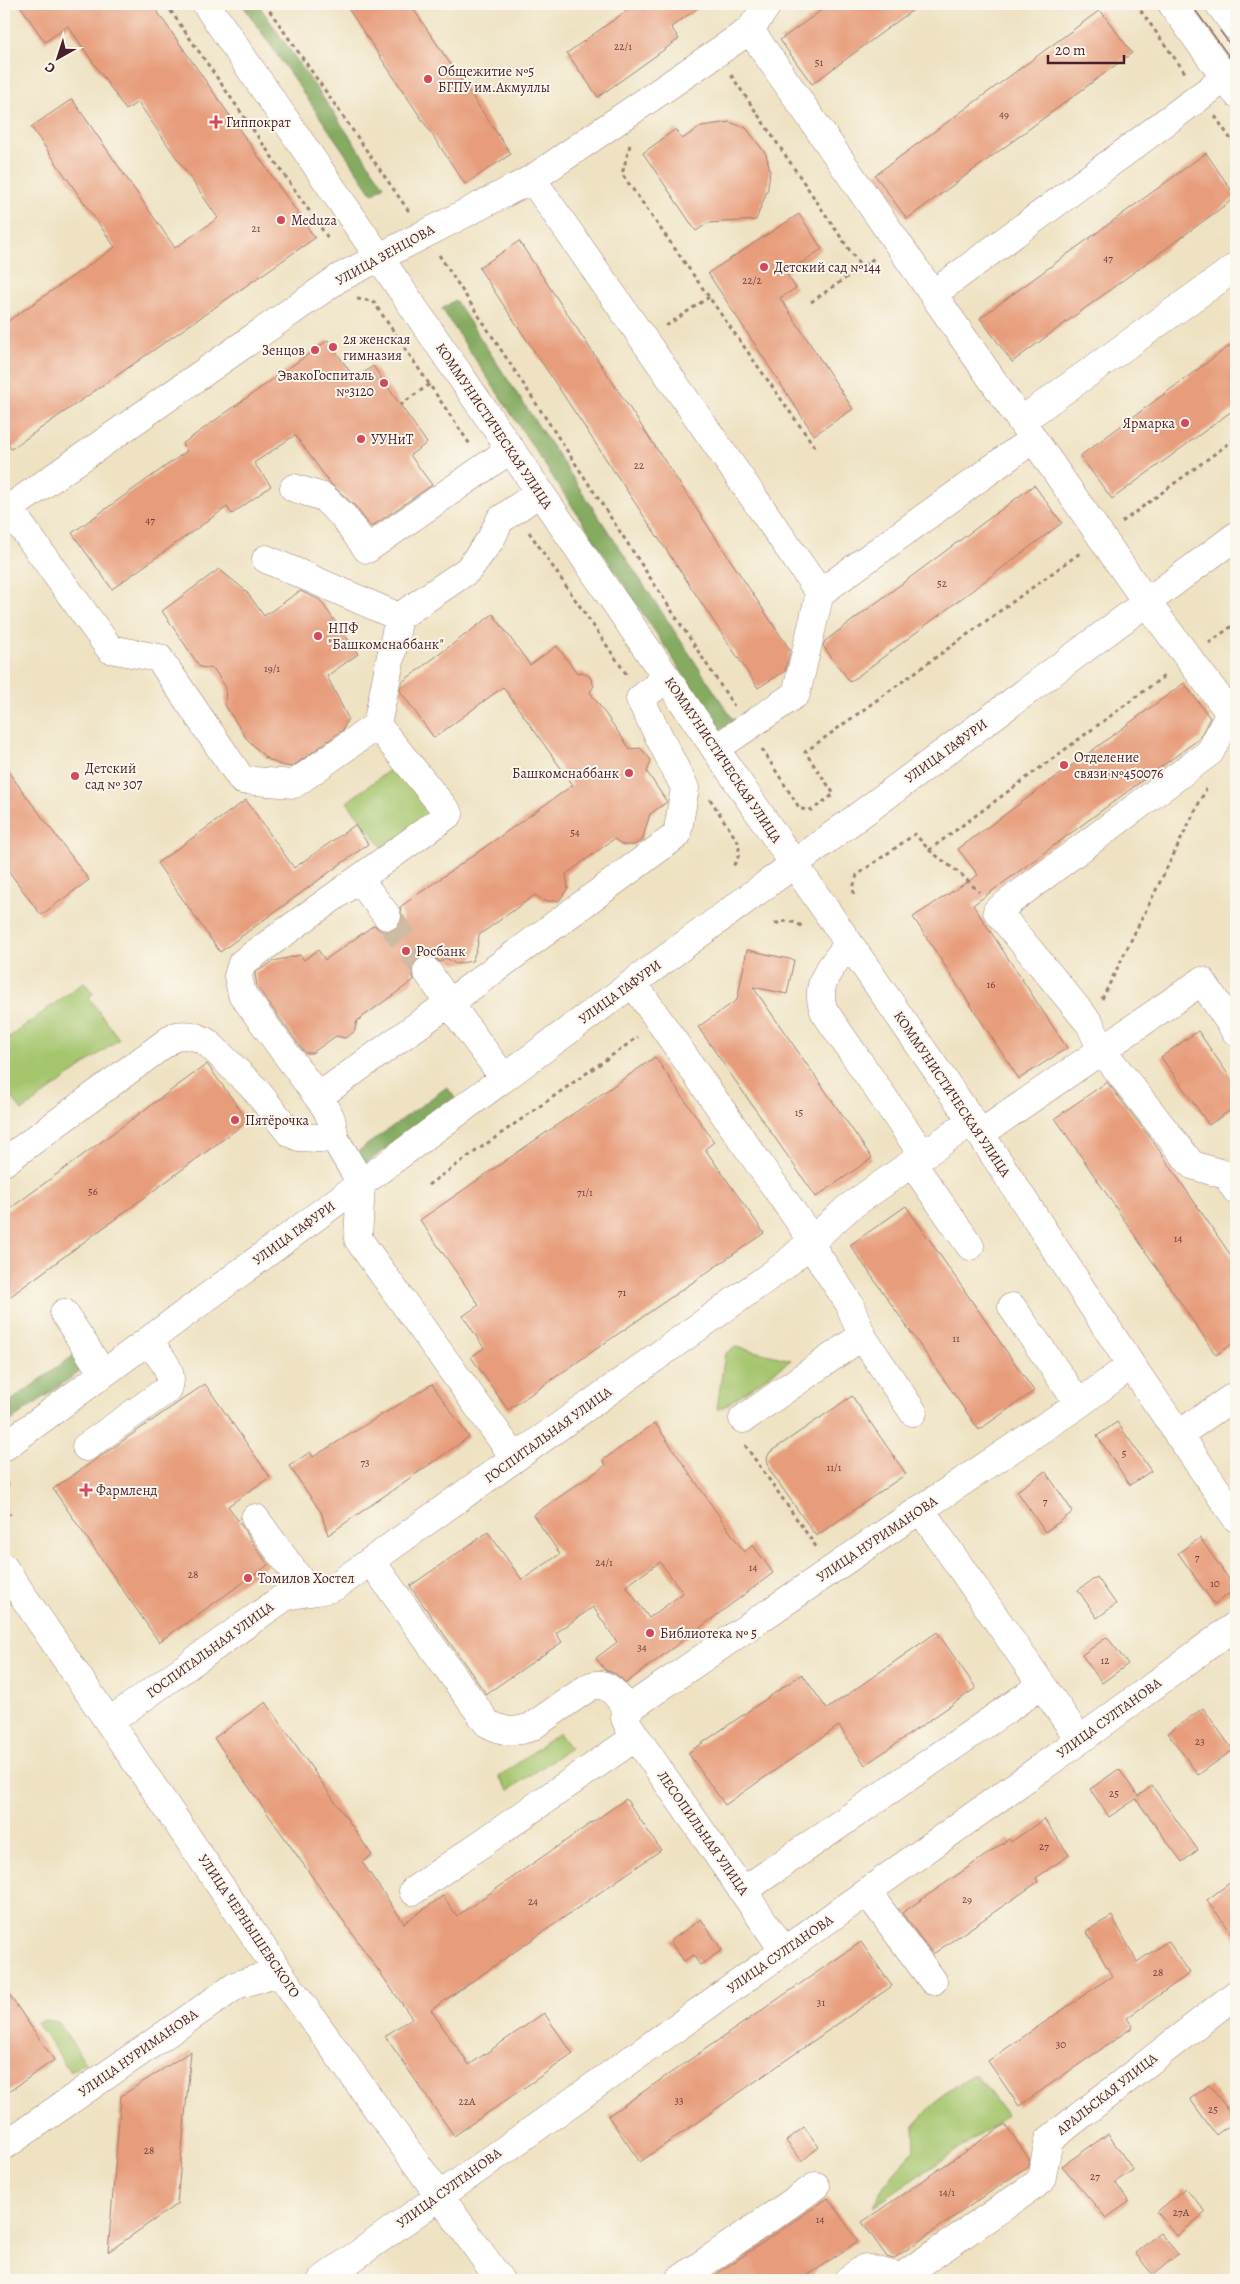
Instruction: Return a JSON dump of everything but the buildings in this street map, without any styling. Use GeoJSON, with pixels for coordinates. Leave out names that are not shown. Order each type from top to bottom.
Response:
{"type":"FeatureCollection","features":[{"type":"Feature","properties":{"kind":"street","name":"КОММУНИСТИЧЕСКАЯ УЛИЦА"},"geometry":{"type":"LineString","coordinates":[[206,4],[976,1128],[1131,1365],[1236,1518]]}},
{"type":"Feature","properties":{"kind":"street","name":"УЛИЦА ЗЕНЦОВА"},"geometry":{"type":"LineString","coordinates":[[6,510],[339,278],[532,179],[750,30],[768,4]]}},
{"type":"Feature","properties":{"kind":"street"},"geometry":{"type":"LineString","coordinates":[[932,294],[1233,81],[1172,4]]}},
{"type":"Feature","properties":{"kind":"street"},"geometry":{"type":"LineString","coordinates":[[1219,4],[1236,27]]}},
{"type":"Feature","properties":{"kind":"street"},"geometry":{"type":"LineString","coordinates":[[750,30],[1147,603],[1233,712],[1210,752],[997,910],[1090,1024],[1101,1050],[1192,1165],[1233,1178]]}},
{"type":"Feature","properties":{"kind":"street"},"geometry":{"type":"LineString","coordinates":[[532,179],[646,340],[820,593]]}},
{"type":"Feature","properties":{"kind":"street"},"geometry":{"type":"LineString","coordinates":[[715,749],[796,694],[820,593],[1236,267]]}},
{"type":"Feature","properties":{"kind":"street"},"geometry":{"type":"LineString","coordinates":[[294,488],[322,497],[344,517],[367,549],[510,449]]}},
{"type":"Feature","properties":{"kind":"street"},"geometry":{"type":"LineString","coordinates":[[6,510],[110,649],[160,667],[242,780],[294,784],[377,725],[399,618],[470,574],[486,541],[500,520],[540,492]]}},
{"type":"Feature","properties":{"kind":"street","name":"УЛИЦА ГАФУРИ"},"geometry":{"type":"LineString","coordinates":[[4,1447],[1236,536]]}},
{"type":"Feature","properties":{"kind":"street"},"geometry":{"type":"LineString","coordinates":[[266,559],[399,618]]}},
{"type":"Feature","properties":{"kind":"street"},"geometry":{"type":"LineString","coordinates":[[318,1097],[678,835],[685,788],[640,699],[667,678]]}},
{"type":"Feature","properties":{"kind":"street"},"geometry":{"type":"LineString","coordinates":[[377,725],[449,814],[242,962],[239,970],[239,985],[242,994],[330,1116],[335,1139],[361,1183],[358,1239],[515,1458]]}},
{"type":"Feature","properties":{"kind":"street"},"geometry":{"type":"LineString","coordinates":[[359,878],[387,916]]}},
{"type":"Feature","properties":{"kind":"street"},"geometry":{"type":"LineString","coordinates":[[849,943],[822,980],[820,996],[824,1011],[918,1159],[970,1246]]}},
{"type":"Feature","properties":{"kind":"street"},"geometry":{"type":"LineString","coordinates":[[427,972],[504,1078]]}},
{"type":"Feature","properties":{"kind":"street","name":"ГОСПИТАЛЬНАЯ УЛИЦА"},"geometry":{"type":"LineString","coordinates":[[110,1721],[283,1598],[308,1591],[326,1590],[336,1586],[785,1265],[842,1213],[918,1159],[976,1128],[1101,1050],[1202,981],[1236,1032]]}},
{"type":"Feature","properties":{"kind":"street"},"geometry":{"type":"LineString","coordinates":[[633,983],[810,1242],[849,1303],[862,1336],[913,1412]]}},
{"type":"Feature","properties":{"kind":"street"},"geometry":{"type":"LineString","coordinates":[[4,1162],[174,1036],[185,1035],[208,1043],[255,1089],[289,1132],[299,1137],[335,1139]]}},
{"type":"Feature","properties":{"kind":"street"},"geometry":{"type":"LineString","coordinates":[[1012,1307],[1079,1404]]}},
{"type":"Feature","properties":{"kind":"street"},"geometry":{"type":"LineString","coordinates":[[64,1313],[103,1374]]}},
{"type":"Feature","properties":{"kind":"street"},"geometry":{"type":"LineString","coordinates":[[743,1419],[862,1336]]}},
{"type":"Feature","properties":{"kind":"street"},"geometry":{"type":"LineString","coordinates":[[86,1447],[168,1389],[170,1383],[169,1370],[148,1341]]}},
{"type":"Feature","properties":{"kind":"street","name":"УЛИЦА НУРИМАНОВА"},"geometry":{"type":"LineString","coordinates":[[413,1891],[630,1720],[832,1570],[920,1509],[1079,1404],[1131,1365]]}},
{"type":"Feature","properties":{"kind":"street"},"geometry":{"type":"LineString","coordinates":[[1178,1435],[1236,1395]]}},
{"type":"Feature","properties":{"kind":"street"},"geometry":{"type":"LineString","coordinates":[[920,1509],[1080,1740]]}},
{"type":"Feature","properties":{"kind":"street"},"geometry":{"type":"LineString","coordinates":[[255,1518],[308,1591]]}},
{"type":"Feature","properties":{"kind":"street","name":"ЛЕСОПИЛЬНАЯ УЛИЦА"},"geometry":{"type":"LineString","coordinates":[[371,1561],[487,1723],[498,1729],[512,1732],[522,1731],[531,1727],[589,1687],[600,1684],[611,1688],[743,1892],[784,1951]]}},
{"type":"Feature","properties":{"kind":"street","name":"УЛИЦА ЧЕРНЫШЕВСКОГО"},"geometry":{"type":"LineString","coordinates":[[4,1568],[110,1721],[279,1972],[500,2280]]}},
{"type":"Feature","properties":{"kind":"street","name":"УЛИЦА СУЛТАНОВА"},"geometry":{"type":"LineString","coordinates":[[322,2280],[1080,1740],[1236,1626]]}},
{"type":"Feature","properties":{"kind":"street"},"geometry":{"type":"LineString","coordinates":[[743,1892],[1042,1685]]}},
{"type":"Feature","properties":{"kind":"street"},"geometry":{"type":"LineString","coordinates":[[866,1892],[933,1981]]}},
{"type":"Feature","properties":{"kind":"street","name":"УЛИЦА НУРИМАНОВА"},"geometry":{"type":"LineString","coordinates":[[4,2146],[237,1985],[279,1972]]}},
{"type":"Feature","properties":{"kind":"street","name":"АРАЛЬСКАЯ УЛИЦА"},"geometry":{"type":"LineString","coordinates":[[848,2280],[866,2268],[901,2277],[1041,2181],[1049,2140],[1236,1994]]}},
{"type":"Feature","properties":{"kind":"street"},"geometry":{"type":"LineString","coordinates":[[679,2280],[816,2186]]}},
{"type":"Feature","properties":{"kind":"path"},"geometry":{"type":"LineString","coordinates":[[166,4],[328,238]]}},
{"type":"Feature","properties":{"kind":"path"},"geometry":{"type":"LineString","coordinates":[[266,4],[424,233],[800,808],[812,810],[834,794],[805,752],[1236,438]]}},
{"type":"Feature","properties":{"kind":"path"},"geometry":{"type":"LineString","coordinates":[[728,71],[861,267]]}},
{"type":"Feature","properties":{"kind":"path"},"geometry":{"type":"LineString","coordinates":[[631,141],[622,174],[817,450]]}},
{"type":"Feature","properties":{"kind":"path"},"geometry":{"type":"LineString","coordinates":[[811,302],[897,242]]}},
{"type":"Feature","properties":{"kind":"path"},"geometry":{"type":"LineString","coordinates":[[646,340],[709,297]]}},
{"type":"Feature","properties":{"kind":"path"},"geometry":{"type":"LineString","coordinates":[[354,298],[373,301],[485,466]]}},
{"type":"Feature","properties":{"kind":"path"},"geometry":{"type":"LineString","coordinates":[[400,405],[430,384]]}},
{"type":"Feature","properties":{"kind":"path"},"geometry":{"type":"LineString","coordinates":[[515,510],[642,698]]}},
{"type":"Feature","properties":{"kind":"path"},"geometry":{"type":"LineString","coordinates":[[928,850],[1236,623]]}},
{"type":"Feature","properties":{"kind":"path"},"geometry":{"type":"LineString","coordinates":[[1090,1024],[1208,784]]}},
{"type":"Feature","properties":{"kind":"path"},"geometry":{"type":"LineString","coordinates":[[706,794],[738,842],[740,850],[733,866]]}},
{"type":"Feature","properties":{"kind":"path"},"geometry":{"type":"LineString","coordinates":[[854,894],[852,888],[857,875],[915,834],[928,850],[962,875],[997,910]]}},
{"type":"Feature","properties":{"kind":"path"},"geometry":{"type":"LineString","coordinates":[[775,924],[785,920],[805,928]]}},
{"type":"Feature","properties":{"kind":"path"},"geometry":{"type":"LineString","coordinates":[[428,1185],[660,1021]]}},
{"type":"Feature","properties":{"kind":"path"},"geometry":{"type":"LineString","coordinates":[[743,1419],[736,1424],[736,1431],[832,1570]]}},
{"type":"Feature","properties":{"kind":"path"},"geometry":{"type":"LineString","coordinates":[[8,1483],[4,1496],[10,1515]]}},
{"type":"Feature","properties":{"kind":"green space"},"geometry":{"type":"Polygon","coordinates":[[[242,4],[258,4],[384,186],[373,194],[242,4]]]}},
{"type":"Feature","properties":{"kind":"green space"},"geometry":{"type":"Polygon","coordinates":[[[455,300],[734,721],[720,730],[442,309],[455,300]]]}},
{"type":"Feature","properties":{"kind":"green space"},"geometry":{"type":"Polygon","coordinates":[[[399,763],[437,814],[386,852],[347,802],[399,763]]]}},
{"type":"Feature","properties":{"kind":"green space"},"geometry":{"type":"Polygon","coordinates":[[[84,982],[93,994],[89,998],[119,1039],[22,1111],[4,1086],[4,1041],[84,982]]]}},
{"type":"Feature","properties":{"kind":"green space"},"geometry":{"type":"Polygon","coordinates":[[[447,1087],[455,1098],[365,1164],[357,1152],[447,1087]]]}},
{"type":"Feature","properties":{"kind":"green space"},"geometry":{"type":"Polygon","coordinates":[[[736,1347],[791,1360],[719,1410],[717,1408],[725,1354],[736,1347]]]}},
{"type":"Feature","properties":{"kind":"green space"},"geometry":{"type":"Polygon","coordinates":[[[77,1353],[87,1366],[4,1426],[4,1406],[77,1353]]]}},
{"type":"Feature","properties":{"kind":"green space"},"geometry":{"type":"Polygon","coordinates":[[[559,1733],[570,1748],[509,1790],[499,1777],[559,1733]]]}},
{"type":"Feature","properties":{"kind":"green space"},"geometry":{"type":"Polygon","coordinates":[[[46,2020],[58,2022],[85,2062],[70,2072],[37,2022],[46,2020]]]}},
{"type":"Feature","properties":{"kind":"green space"},"geometry":{"type":"Polygon","coordinates":[[[976,2074],[1007,2116],[873,2207],[891,2177],[915,2150],[914,2126],[943,2094],[976,2074]]]}},
{"type":"Feature","properties":{"kind":"tunnel"},"geometry":{"type":"LineString","coordinates":[[387,916],[427,971]]}},
{"type":"Feature","properties":{"kind":"tram line"},"geometry":{"type":"LineString","coordinates":[[1191,4],[1236,66]]}},
{"type":"Feature","properties":{"kind":"tram line"},"geometry":{"type":"LineString","coordinates":[[1220,31],[1236,53]]}},
{"type":"Feature","properties":{"kind":"place","name":"Общежитие №5 БГПУ им.Акмуллы"},"geometry":{"type":"Point","coordinates":[428,79]}},
{"type":"Feature","properties":{"kind":"place","name":"Гиппократ"},"geometry":{"type":"Point","coordinates":[216,122]}},
{"type":"Feature","properties":{"kind":"place","name":"Meduza"},"geometry":{"type":"Point","coordinates":[281,220]}},
{"type":"Feature","properties":{"kind":"place","name":"Детский сад №144"},"geometry":{"type":"Point","coordinates":[764,267]}},
{"type":"Feature","properties":{"kind":"place","name":"2я женская гимназия"},"geometry":{"type":"Point","coordinates":[333,347]}},
{"type":"Feature","properties":{"kind":"place","name":"Зенцов"},"geometry":{"type":"Point","coordinates":[315,350]}},
{"type":"Feature","properties":{"kind":"place","name":"ЭвакоГоспиталь №3120"},"geometry":{"type":"Point","coordinates":[384,383]}},
{"type":"Feature","properties":{"kind":"place","name":"Ярмарка"},"geometry":{"type":"Point","coordinates":[1185,423]}},
{"type":"Feature","properties":{"kind":"place","name":"УУНиТ"},"geometry":{"type":"Point","coordinates":[361,439]}},
{"type":"Feature","properties":{"kind":"place","name":"НПФ \"Башкомснаббанк\""},"geometry":{"type":"Point","coordinates":[318,636]}},
{"type":"Feature","properties":{"kind":"place","name":"Отделение связи №450076"},"geometry":{"type":"Point","coordinates":[1064,765]}},
{"type":"Feature","properties":{"kind":"place","name":"Башкомснаббанк"},"geometry":{"type":"Point","coordinates":[629,773]}},
{"type":"Feature","properties":{"kind":"place","name":"Детский сад № 307"},"geometry":{"type":"Point","coordinates":[75,776]}},
{"type":"Feature","properties":{"kind":"place","name":"Росбанк"},"geometry":{"type":"Point","coordinates":[406,951]}},
{"type":"Feature","properties":{"kind":"place","name":"Пятёрочка"},"geometry":{"type":"Point","coordinates":[235,1120]}},
{"type":"Feature","properties":{"kind":"place","name":"Фармленд"},"geometry":{"type":"Point","coordinates":[86,1490]}},
{"type":"Feature","properties":{"kind":"place","name":"Томилов Хостел"},"geometry":{"type":"Point","coordinates":[248,1578]}},
{"type":"Feature","properties":{"kind":"place","name":"Библиотека № 5"},"geometry":{"type":"Point","coordinates":[650,1633]}}]}
